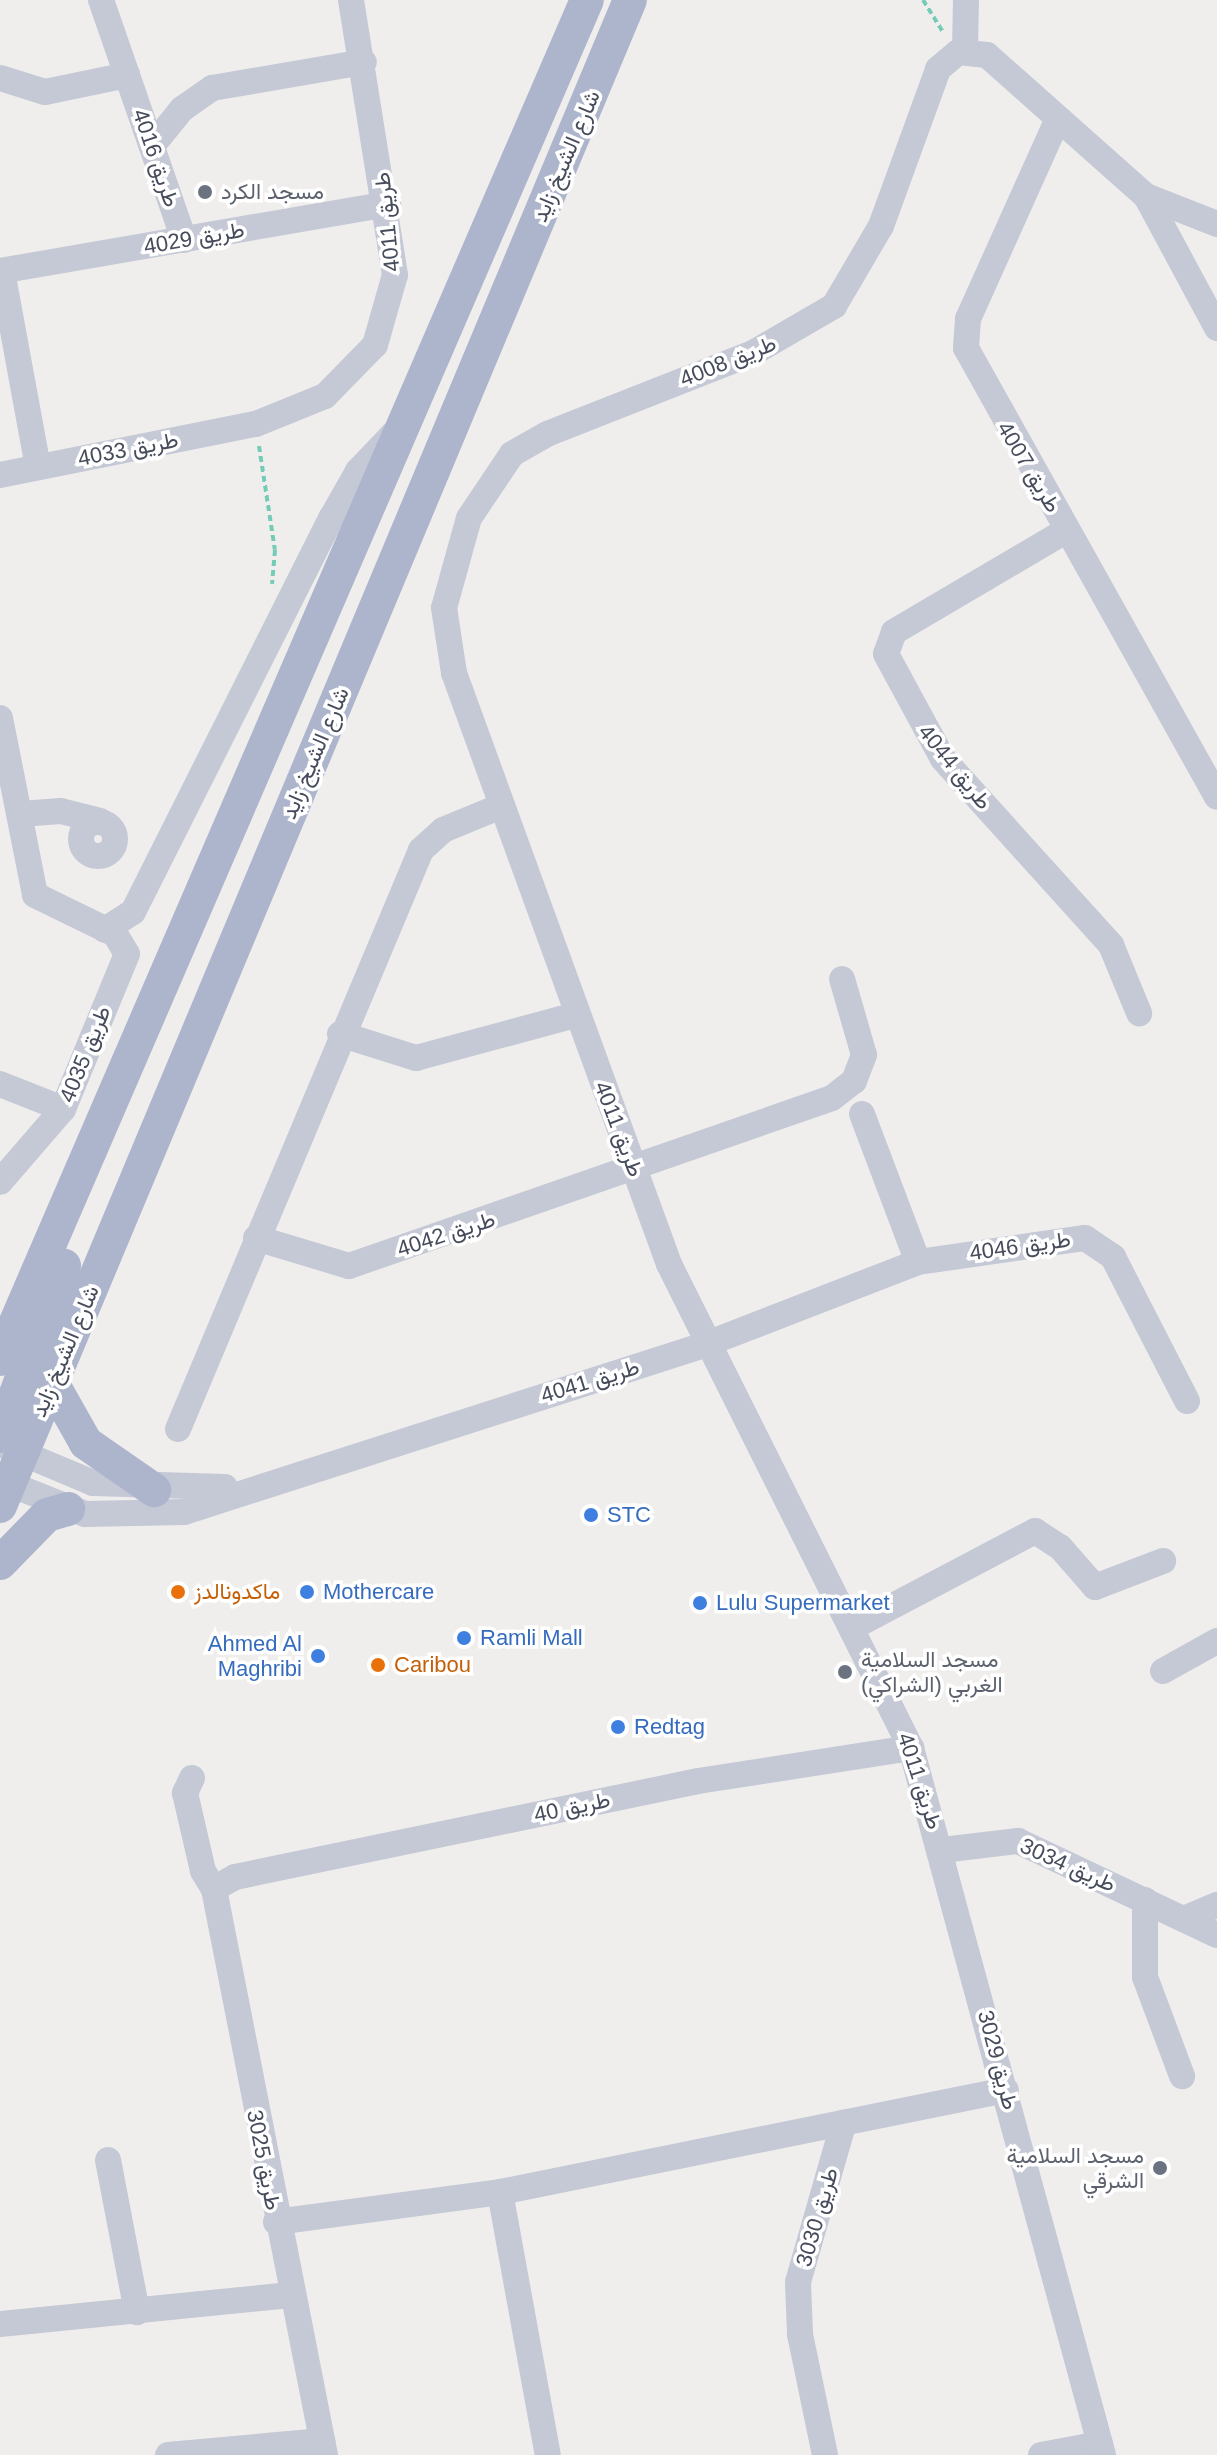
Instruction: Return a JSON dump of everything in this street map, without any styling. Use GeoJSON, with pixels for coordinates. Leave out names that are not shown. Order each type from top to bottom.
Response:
{"type":"FeatureCollection","features":[{"type":"Feature","properties":{"kind":"main road","name":"شارع الشيخ زايد"},"geometry":{"type":"LineString","coordinates":[[0,1359],[66,1214],[587,0]]}},
{"type":"Feature","properties":{"kind":"main road","name":"شارع الشيخ زايد"},"geometry":{"type":"LineString","coordinates":[[4,1468],[51,1381],[630,0]]}},
{"type":"Feature","properties":{"kind":"main road"},"geometry":{"type":"LineString","coordinates":[[4,1468],[61,1278],[66,1214]]}},
{"type":"Feature","properties":{"kind":"main road"},"geometry":{"type":"LineString","coordinates":[[0,1324],[34,1283]]}},
{"type":"Feature","properties":{"kind":"main road"},"geometry":{"type":"LineString","coordinates":[[51,1381],[86,1443],[154,1490]]}},
{"type":"Feature","properties":{"kind":"main road"},"geometry":{"type":"LineString","coordinates":[[0,1563],[47,1515],[68,1509]]}},
{"type":"Feature","properties":{"kind":"street","name":"طريق 4016"},"geometry":{"type":"LineString","coordinates":[[101,0],[184,240]]}},
{"type":"Feature","properties":{"kind":"street","name":"طريق 4011"},"geometry":{"type":"LineString","coordinates":[[256,424],[325,396],[375,345],[395,275],[388,204],[351,0]]}},
{"type":"Feature","properties":{"kind":"street"},"geometry":{"type":"LineString","coordinates":[[966,0],[961,51],[1001,66],[1056,123],[1146,196],[1217,224]]}},
{"type":"Feature","properties":{"kind":"street","name":"طريق 4008"},"geometry":{"type":"LineString","coordinates":[[444,608],[469,518],[512,454],[547,434],[753,353],[834,306],[881,226],[938,69],[961,51]]}},
{"type":"Feature","properties":{"kind":"street"},"geometry":{"type":"LineString","coordinates":[[152,146],[212,88],[364,62]]}},
{"type":"Feature","properties":{"kind":"street"},"geometry":{"type":"LineString","coordinates":[[0,78],[45,92],[127,75]]}},
{"type":"Feature","properties":{"kind":"street","name":"طريق 4007"},"geometry":{"type":"LineString","coordinates":[[1056,123],[968,319],[966,348],[1217,797]]}},
{"type":"Feature","properties":{"kind":"street"},"geometry":{"type":"LineString","coordinates":[[1146,196],[1217,328]]}},
{"type":"Feature","properties":{"kind":"street","name":"طريق 4029"},"geometry":{"type":"LineString","coordinates":[[1,271],[388,204]]}},
{"type":"Feature","properties":{"kind":"street"},"geometry":{"type":"LineString","coordinates":[[1,271],[8,348],[38,467]]}},
{"type":"Feature","properties":{"kind":"street"},"geometry":{"type":"LineString","coordinates":[[0,718],[35,895],[105,930],[133,912],[145,892],[358,471],[409,416]]}},
{"type":"Feature","properties":{"kind":"street","name":"طريق 4033"},"geometry":{"type":"LineString","coordinates":[[0,475],[256,424]]}},
{"type":"Feature","properties":{"kind":"street","name":"طريق 4044"},"geometry":{"type":"LineString","coordinates":[[1067,530],[894,632],[886,654],[943,759],[1111,945],[1139,1013]]}},
{"type":"Feature","properties":{"kind":"street","name":"طريق 4011"},"geometry":{"type":"LineString","coordinates":[[444,608],[454,673],[575,1015],[704,1345],[853,1627],[911,1748],[942,1850]]}},
{"type":"Feature","properties":{"kind":"street"},"geometry":{"type":"LineString","coordinates":[[178,1429],[340,1034],[427,842],[501,806]]}},
{"type":"Feature","properties":{"kind":"street"},"geometry":{"type":"LineString","coordinates":[[20,814],[61,811],[100,821]]}},
{"type":"Feature","properties":{"kind":"street","name":"طريق 4035"},"geometry":{"type":"LineString","coordinates":[[0,1182],[63,1109],[127,954],[120,937],[105,930]]}},
{"type":"Feature","properties":{"kind":"street","name":"طريق 4042"},"geometry":{"type":"LineString","coordinates":[[256,1238],[349,1266],[635,1172],[832,1098],[854,1081],[864,1055],[842,979]]}},
{"type":"Feature","properties":{"kind":"street"},"geometry":{"type":"LineString","coordinates":[[340,1034],[416,1058],[575,1015]]}},
{"type":"Feature","properties":{"kind":"street"},"geometry":{"type":"LineString","coordinates":[[0,1084],[63,1109]]}},
{"type":"Feature","properties":{"kind":"street"},"geometry":{"type":"LineString","coordinates":[[862,1114],[918,1262]]}},
{"type":"Feature","properties":{"kind":"street","name":"طريق 4046"},"geometry":{"type":"LineString","coordinates":[[918,1262],[1022,1242],[1099,1243],[1187,1401]]}},
{"type":"Feature","properties":{"kind":"street","name":"طريق 4041"},"geometry":{"type":"LineString","coordinates":[[4,1468],[68,1509],[151,1518],[704,1345],[918,1262]]}},
{"type":"Feature","properties":{"kind":"street","name":"طريق 4041"},"geometry":{"type":"LineString","coordinates":[[4,1468],[154,1490],[257,1484]]}},
{"type":"Feature","properties":{"kind":"street"},"geometry":{"type":"LineString","coordinates":[[853,1627],[1035,1531],[1060,1547],[1095,1587],[1163,1561]]}},
{"type":"Feature","properties":{"kind":"street"},"geometry":{"type":"LineString","coordinates":[[1163,1671],[1217,1641]]}},
{"type":"Feature","properties":{"kind":"street","name":"طريق 40"},"geometry":{"type":"LineString","coordinates":[[224,1883],[698,1781],[911,1748]]}},
{"type":"Feature","properties":{"kind":"street","name":"طريق 3025"},"geometry":{"type":"LineString","coordinates":[[192,1778],[185,1793],[203,1871],[224,1883],[276,2222],[323,2448]]}},
{"type":"Feature","properties":{"kind":"street","name":"طريق 3034"},"geometry":{"type":"LineString","coordinates":[[942,1850],[1018,1841],[1217,1935]]}},
{"type":"Feature","properties":{"kind":"street","name":"طريق 3029"},"geometry":{"type":"LineString","coordinates":[[942,1850],[1102,2450]]}},
{"type":"Feature","properties":{"kind":"street"},"geometry":{"type":"LineString","coordinates":[[1145,1900],[1145,1977],[1182,2076]]}},
{"type":"Feature","properties":{"kind":"street"},"geometry":{"type":"LineString","coordinates":[[1186,1918],[1217,1905]]}},
{"type":"Feature","properties":{"kind":"street"},"geometry":{"type":"LineString","coordinates":[[276,2222],[500,2192],[1006,2090]]}},
{"type":"Feature","properties":{"kind":"street","name":"طريق 3030"},"geometry":{"type":"LineString","coordinates":[[825,2455],[798,2282],[844,2122]]}},
{"type":"Feature","properties":{"kind":"street"},"geometry":{"type":"LineString","coordinates":[[108,2160],[137,2312]]}},
{"type":"Feature","properties":{"kind":"street"},"geometry":{"type":"LineString","coordinates":[[500,2192],[548,2455]]}},
{"type":"Feature","properties":{"kind":"street"},"geometry":{"type":"LineString","coordinates":[[0,2324],[291,2295]]}},
{"type":"Feature","properties":{"kind":"street"},"geometry":{"type":"LineString","coordinates":[[168,2455],[323,2448]]}},
{"type":"Feature","properties":{"kind":"street"},"geometry":{"type":"LineString","coordinates":[[1041,2455],[1102,2450]]}},
{"type":"Feature","properties":{"kind":"path"},"geometry":{"type":"LineString","coordinates":[[923,0],[961,51]]}},
{"type":"Feature","properties":{"kind":"path"},"geometry":{"type":"LineString","coordinates":[[256,424],[275,550],[268,599]]}},
{"type":"Feature","properties":{"kind":"place","name":"مسجد الكرد"},"geometry":{"type":"Point","coordinates":[205,192]}},
{"type":"Feature","properties":{"kind":"place","name":"STC"},"geometry":{"type":"Point","coordinates":[591,1515]}},
{"type":"Feature","properties":{"kind":"place","name":"ماكدونالدز"},"geometry":{"type":"Point","coordinates":[178,1592]}},
{"type":"Feature","properties":{"kind":"place","name":"Mothercare"},"geometry":{"type":"Point","coordinates":[307,1592]}},
{"type":"Feature","properties":{"kind":"place","name":"Lulu Supermarket"},"geometry":{"type":"Point","coordinates":[700,1603]}},
{"type":"Feature","properties":{"kind":"place","name":"Ramli Mall"},"geometry":{"type":"Point","coordinates":[464,1638]}},
{"type":"Feature","properties":{"kind":"place","name":"Ahmed Al Maghribi"},"geometry":{"type":"Point","coordinates":[318,1656]}},
{"type":"Feature","properties":{"kind":"place","name":"Caribou"},"geometry":{"type":"Point","coordinates":[378,1665]}},
{"type":"Feature","properties":{"kind":"place","name":"مسجد السلامية الغربي (الشراكي)"},"geometry":{"type":"Point","coordinates":[845,1672]}},
{"type":"Feature","properties":{"kind":"place","name":"Redtag"},"geometry":{"type":"Point","coordinates":[618,1727]}},
{"type":"Feature","properties":{"kind":"place","name":"مسجد السلامية الشرقي"},"geometry":{"type":"Point","coordinates":[1160,2168]}}]}
